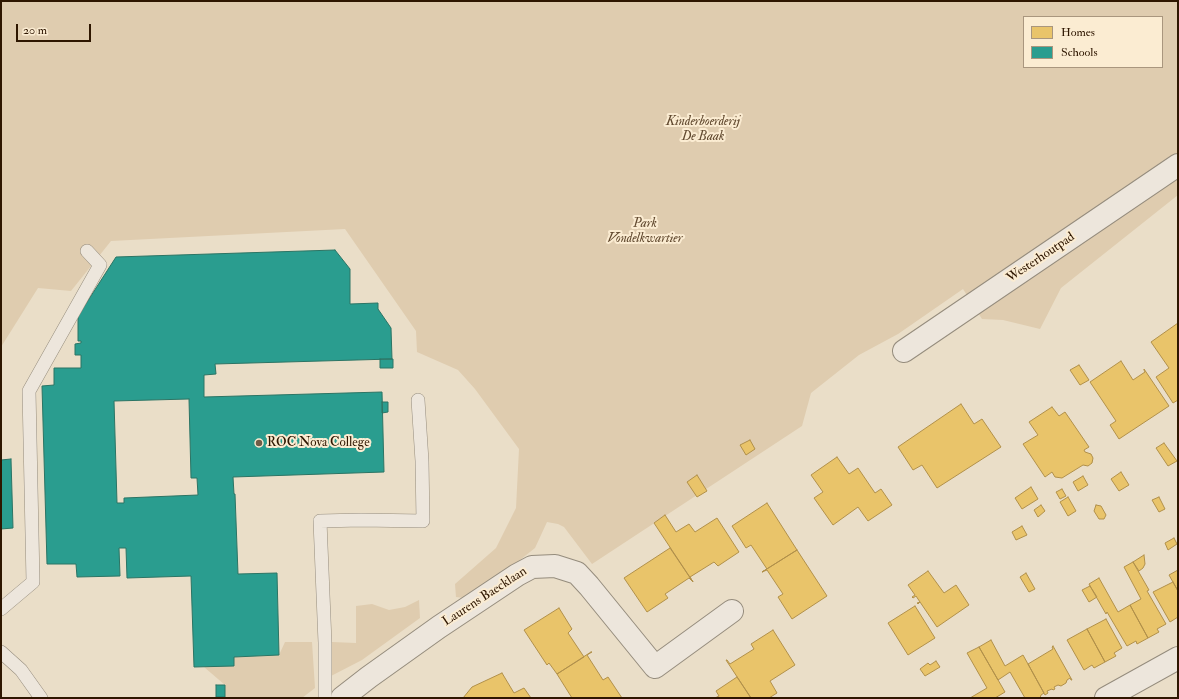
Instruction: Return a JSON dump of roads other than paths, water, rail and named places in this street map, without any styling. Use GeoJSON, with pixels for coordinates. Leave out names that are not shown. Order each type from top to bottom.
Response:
{"type":"FeatureCollection","features":[{"type":"Feature","properties":{"kind":"street","name":"Westerhoutpad"},"geometry":{"type":"LineString","coordinates":[[904,351],[1178,165]]}},
{"type":"Feature","properties":{"kind":"street","name":"Laurens Baecklaan"},"geometry":{"type":"LineString","coordinates":[[342,698],[439,627],[517,575],[532,567],[555,566],[577,573],[655,667],[732,611]]}},
{"type":"Feature","properties":{"kind":"street"},"geometry":{"type":"LineString","coordinates":[[1106,698],[1178,658]]}},
{"type":"Feature","properties":{"kind":"lane"},"geometry":{"type":"LineString","coordinates":[[1,609],[33,582],[29,391],[100,265],[87,251]]}},
{"type":"Feature","properties":{"kind":"lane"},"geometry":{"type":"LineString","coordinates":[[325,698],[325,643],[320,521],[424,521],[418,400]]}},
{"type":"Feature","properties":{"kind":"lane"},"geometry":{"type":"LineString","coordinates":[[1,652],[21,670],[41,698]]}},
{"type":"Feature","properties":{"kind":"place","name":"ROC Nova College"},"geometry":{"type":"Point","coordinates":[259,443]}},
{"type":"Feature","properties":{"kind":"park label","name":"Kinderboerderij De Baak"},"geometry":{"type":"Point","coordinates":[703,130]}},
{"type":"Feature","properties":{"kind":"park label","name":"Park Vondelkwartier"},"geometry":{"type":"Point","coordinates":[645,232]}}]}
